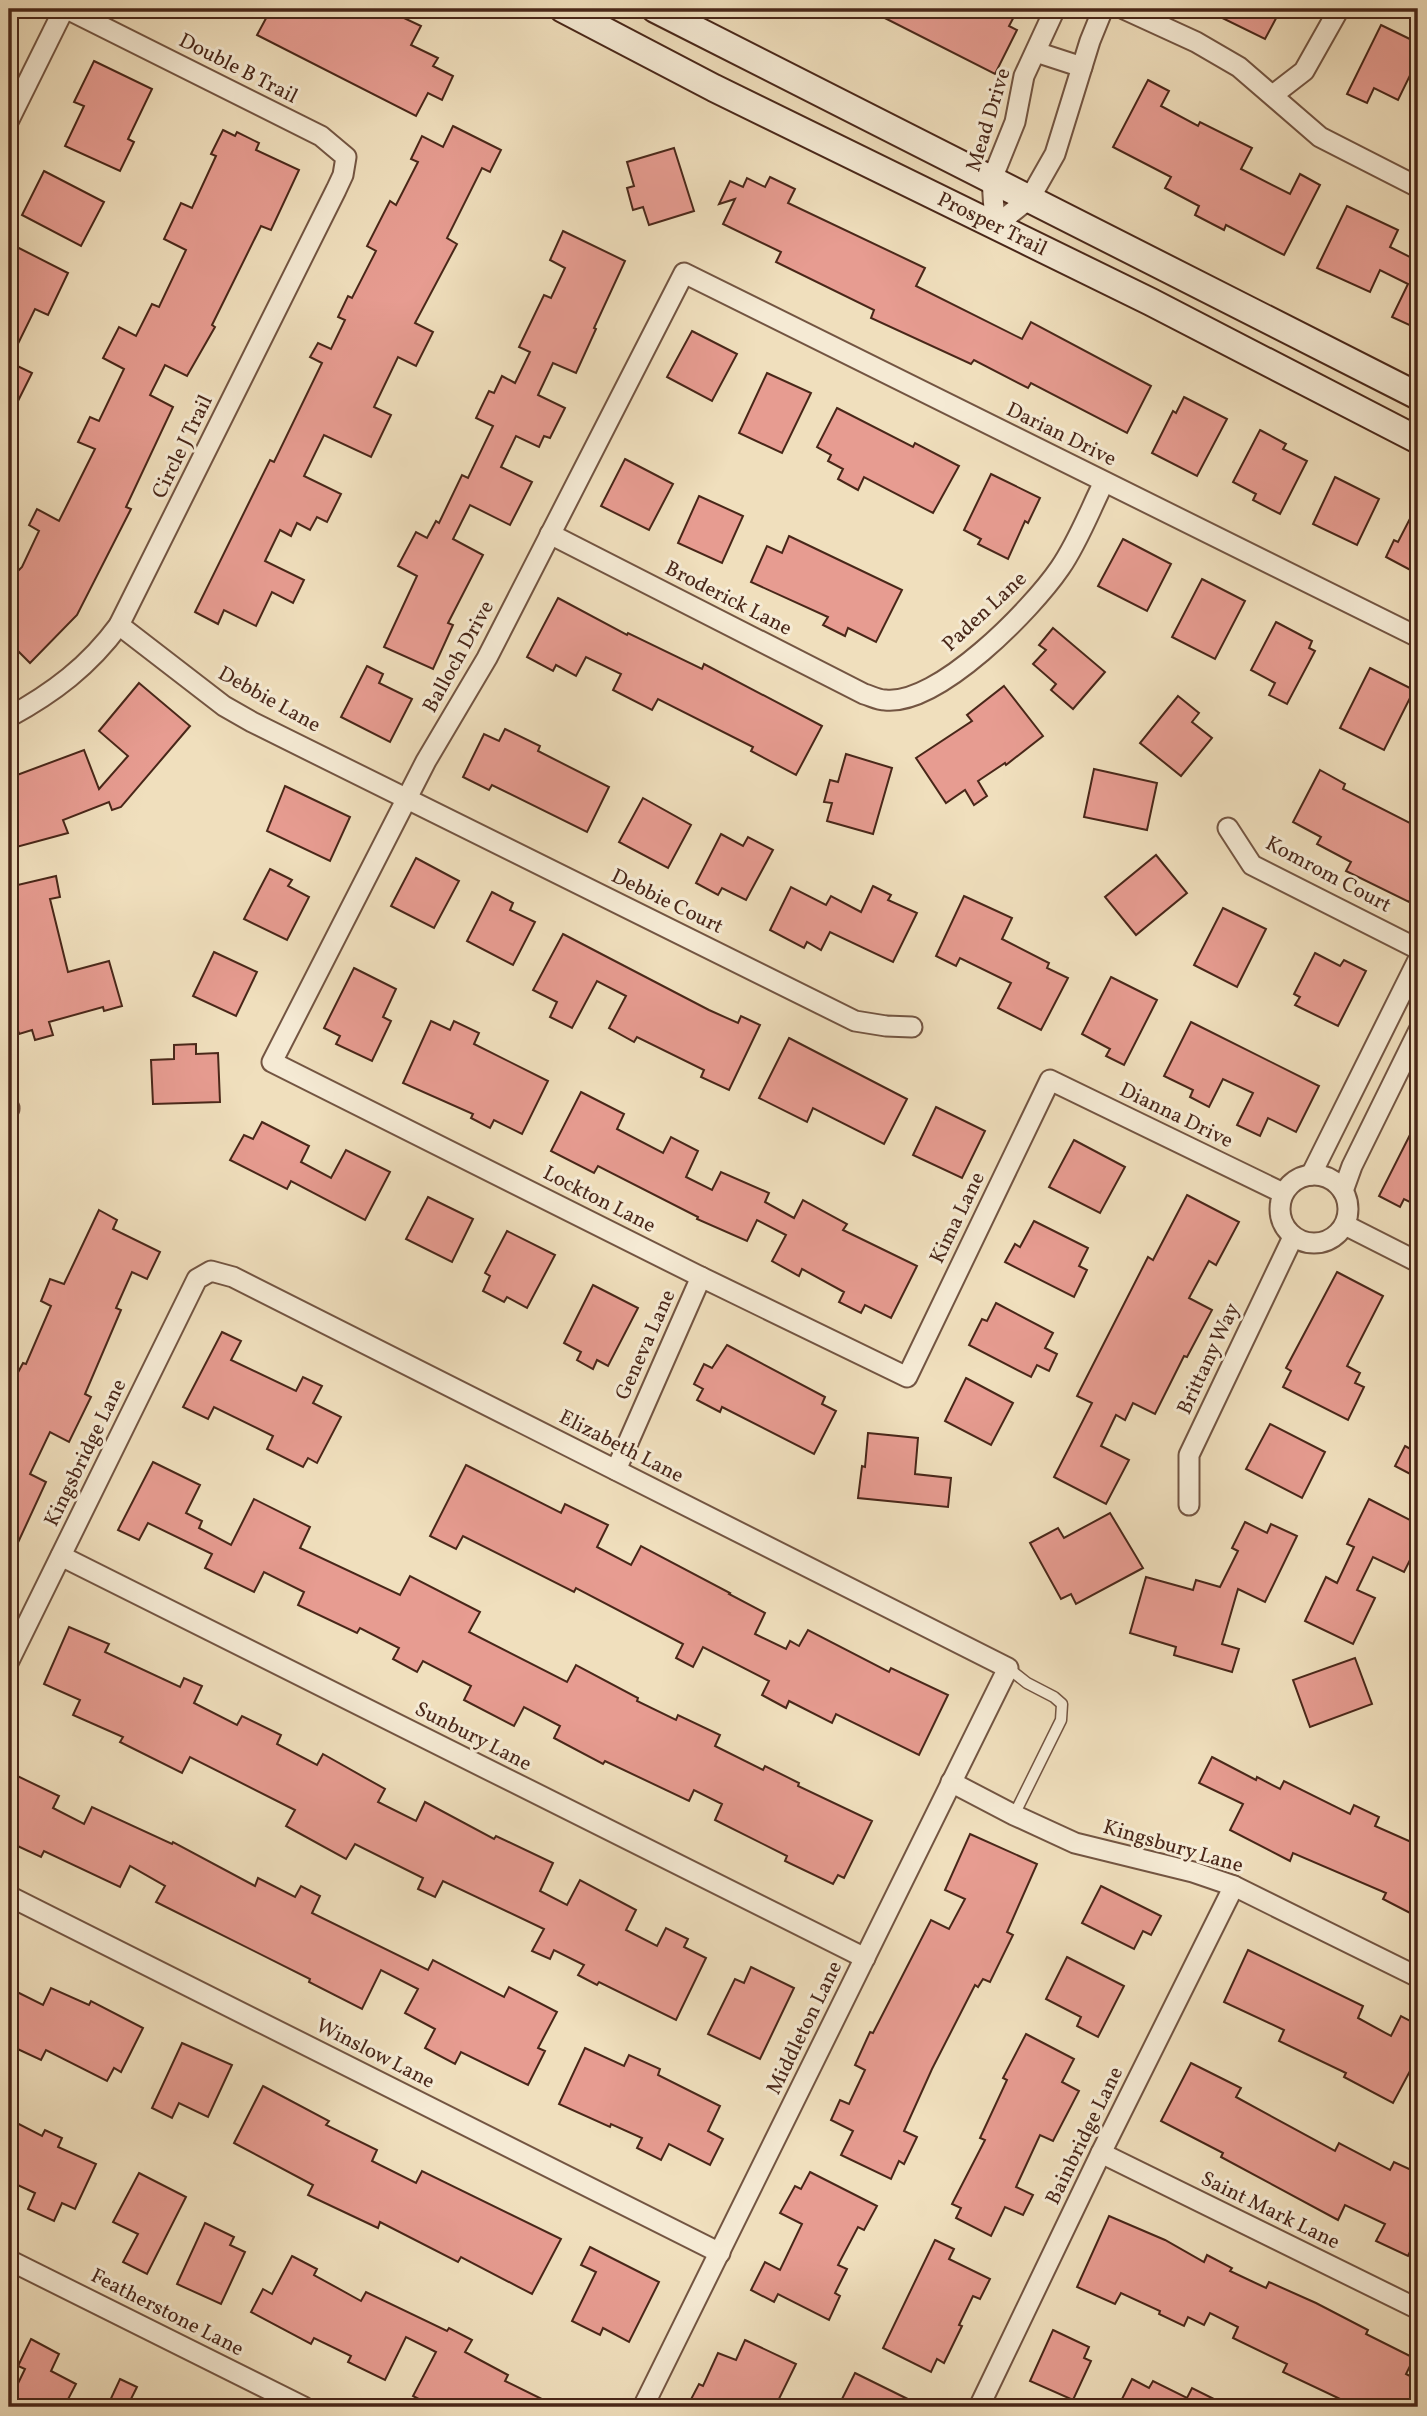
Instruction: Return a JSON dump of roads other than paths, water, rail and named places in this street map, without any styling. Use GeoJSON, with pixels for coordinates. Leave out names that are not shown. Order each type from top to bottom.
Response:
{"type":"FeatureCollection","features":[{"type":"Feature","properties":{"kind":"main road","name":"Prosper Trail"},"geometry":{"type":"LineString","coordinates":[[563,9],[715,88],[1151,302],[1418,440]]}},
{"type":"Feature","properties":{"kind":"main road","name":"Prosper Trail"},"geometry":{"type":"LineString","coordinates":[[655,9],[1418,396]]}},
{"type":"Feature","properties":{"kind":"street"},"geometry":{"type":"LineString","coordinates":[[9,120],[66,9]]}},
{"type":"Feature","properties":{"kind":"street","name":"Double B Trail"},"geometry":{"type":"LineString","coordinates":[[66,9],[321,136],[346,157]]}},
{"type":"Feature","properties":{"kind":"street","name":"Mead Drive"},"geometry":{"type":"LineString","coordinates":[[995,226],[992,179],[1015,122],[1024,76],[1055,9]]}},
{"type":"Feature","properties":{"kind":"street"},"geometry":{"type":"LineString","coordinates":[[995,226],[1030,198],[1055,154],[1103,9]]}},
{"type":"Feature","properties":{"kind":"street"},"geometry":{"type":"LineString","coordinates":[[1124,9],[1196,42],[1239,67],[1320,137],[1418,187]]}},
{"type":"Feature","properties":{"kind":"street"},"geometry":{"type":"LineString","coordinates":[[1273,95],[1304,71],[1339,9]]}},
{"type":"Feature","properties":{"kind":"street","name":"Mead Drive"},"geometry":{"type":"LineString","coordinates":[[1036,52],[1082,67]]}},
{"type":"Feature","properties":{"kind":"street","name":"Circle J Trail"},"geometry":{"type":"LineString","coordinates":[[9,718],[64,685],[93,657],[119,625],[336,190],[343,175],[346,157]]}},
{"type":"Feature","properties":{"kind":"street","name":"Darian Drive"},"geometry":{"type":"LineString","coordinates":[[684,272],[1418,637]]}},
{"type":"Feature","properties":{"kind":"street","name":"Balloch Drive"},"geometry":{"type":"LineString","coordinates":[[272,1062],[426,761],[487,658],[684,272]]}},
{"type":"Feature","properties":{"kind":"street","name":"Paden Lane"},"geometry":{"type":"LineString","coordinates":[[886,701],[912,696],[963,667],[1016,620],[1062,566],[1104,482]]}},
{"type":"Feature","properties":{"kind":"street","name":"Broderick Lane"},"geometry":{"type":"LineString","coordinates":[[550,534],[864,694],[886,701]]}},
{"type":"Feature","properties":{"kind":"street","name":"Debbie Lane"},"geometry":{"type":"LineString","coordinates":[[119,625],[224,706],[407,798]]}},
{"type":"Feature","properties":{"kind":"street","name":"Debbie Court"},"geometry":{"type":"LineString","coordinates":[[407,798],[855,1021],[886,1027],[912,1027]]}},
{"type":"Feature","properties":{"kind":"street","name":"Komrom Court"},"geometry":{"type":"LineString","coordinates":[[1228,828],[1252,865],[1418,949]]}},
{"type":"Feature","properties":{"kind":"street"},"geometry":{"type":"LineString","coordinates":[[1311,1175],[1418,960]]}},
{"type":"Feature","properties":{"kind":"street"},"geometry":{"type":"LineString","coordinates":[[1343,1191],[1352,1166],[1418,1032]]}},
{"type":"Feature","properties":{"kind":"street","name":"Lockton Lane"},"geometry":{"type":"LineString","coordinates":[[272,1062],[907,1377]]}},
{"type":"Feature","properties":{"kind":"street","name":"Dianna Drive"},"geometry":{"type":"LineString","coordinates":[[1050,1080],[1283,1193]]}},
{"type":"Feature","properties":{"kind":"street","name":"Kima Lane"},"geometry":{"type":"LineString","coordinates":[[907,1377],[1050,1080]]}},
{"type":"Feature","properties":{"kind":"street"},"geometry":{"type":"LineString","coordinates":[[1324,1176],[1335,1182],[1343,1191],[1348,1202],[1345,1225],[1327,1242],[1303,1242],[1284,1228],[1279,1217],[1279,1205],[1283,1193],[1300,1177],[1324,1176]]}},
{"type":"Feature","properties":{"kind":"street"},"geometry":{"type":"LineString","coordinates":[[1345,1225],[1418,1262]]}},
{"type":"Feature","properties":{"kind":"street","name":"Brittany Way"},"geometry":{"type":"LineString","coordinates":[[1189,1505],[1189,1455],[1293,1237]]}},
{"type":"Feature","properties":{"kind":"street","name":"Elizabeth Lane"},"geometry":{"type":"LineString","coordinates":[[211,1270],[233,1278],[616,1469],[1008,1668]]}},
{"type":"Feature","properties":{"kind":"street","name":"Kingsbridge Lane"},"geometry":{"type":"LineString","coordinates":[[9,1661],[197,1279],[211,1270]]}},
{"type":"Feature","properties":{"kind":"street","name":"Geneva Lane"},"geometry":{"type":"LineString","coordinates":[[616,1469],[701,1277]]}},
{"type":"Feature","properties":{"kind":"street","name":"Sunbury Lane"},"geometry":{"type":"LineString","coordinates":[[61,1556],[865,1958]]}},
{"type":"Feature","properties":{"kind":"street","name":"Middleton Lane"},"geometry":{"type":"LineString","coordinates":[[643,2407],[1008,1668]]}},
{"type":"Feature","properties":{"kind":"street","name":"Kingsbury Lane"},"geometry":{"type":"LineString","coordinates":[[951,1782],[1075,1843],[1193,1872],[1234,1886],[1418,1977]]}},
{"type":"Feature","properties":{"kind":"street","name":"Bainbridge Lane"},"geometry":{"type":"LineString","coordinates":[[979,2407],[1234,1886]]}},
{"type":"Feature","properties":{"kind":"street","name":"Winslow Lane"},"geometry":{"type":"LineString","coordinates":[[9,1896],[720,2253]]}},
{"type":"Feature","properties":{"kind":"street","name":"Saint Mark Lane"},"geometry":{"type":"LineString","coordinates":[[1101,2153],[1418,2309]]}},
{"type":"Feature","properties":{"kind":"street","name":"Featherstone Lane"},"geometry":{"type":"LineString","coordinates":[[9,2260],[304,2407]]}},
{"type":"Feature","properties":{"kind":"lane"},"geometry":{"type":"LineString","coordinates":[[1008,1668],[1027,1683],[1054,1696],[1062,1704],[1063,1711],[1014,1815]]}}]}
